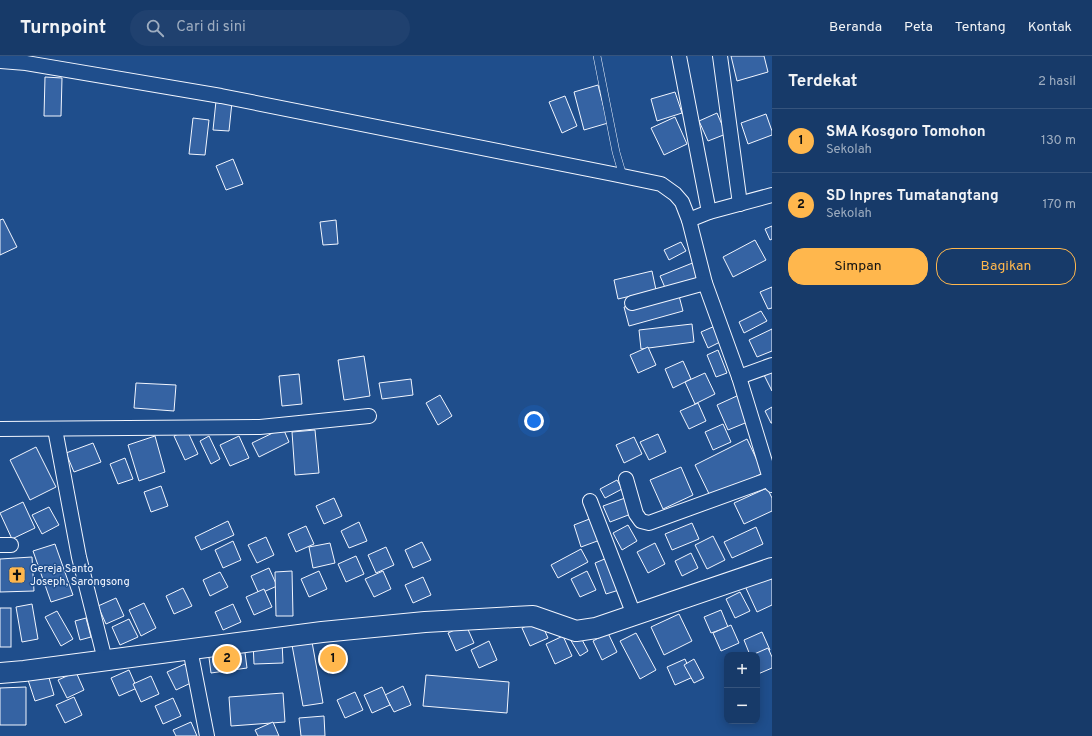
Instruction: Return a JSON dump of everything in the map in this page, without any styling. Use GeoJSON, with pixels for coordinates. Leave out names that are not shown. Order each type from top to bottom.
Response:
{"type":"FeatureCollection","features":[{"type":"Feature","properties":{"kind":"street"},"geometry":{"type":"LineString","coordinates":[[679,56],[709,212]]}},
{"type":"Feature","properties":{"kind":"street"},"geometry":{"type":"LineString","coordinates":[[720,56],[740,204]]}},
{"type":"Feature","properties":{"kind":"street"},"geometry":{"type":"LineString","coordinates":[[0,61],[26,59],[221,96],[623,176],[660,184],[675,194],[682,202],[689,220],[705,283],[739,377],[771,482],[649,523],[641,521],[636,514],[626,479]]}},
{"type":"Feature","properties":{"kind":"street"},"geometry":{"type":"LineString","coordinates":[[689,220],[709,212],[772,195]]}},
{"type":"Feature","properties":{"kind":"street"},"geometry":{"type":"LineString","coordinates":[[632,304],[705,283]]}},
{"type":"Feature","properties":{"kind":"street"},"geometry":{"type":"LineString","coordinates":[[739,377],[772,365]]}},
{"type":"Feature","properties":{"kind":"street"},"geometry":{"type":"LineString","coordinates":[[0,428],[55,429],[260,427],[370,416]]}},
{"type":"Feature","properties":{"kind":"street"},"geometry":{"type":"LineString","coordinates":[[55,429],[79,557],[105,660]]}},
{"type":"Feature","properties":{"kind":"street"},"geometry":{"type":"LineString","coordinates":[[590,501],[634,615]]}},
{"type":"Feature","properties":{"kind":"street"},"geometry":{"type":"LineString","coordinates":[[0,673],[24,672],[322,632],[425,622],[534,616],[576,631],[596,628],[772,568]]}},
{"type":"Feature","properties":{"kind":"street"},"geometry":{"type":"LineString","coordinates":[[190,649],[207,736]]}},
{"type":"Feature","properties":{"kind":"lane"},"geometry":{"type":"LineString","coordinates":[[596,56],[616,152],[623,176]]}},
{"type":"Feature","properties":{"kind":"building"},"geometry":{"type":"Polygon","coordinates":[[[731,56],[764,56],[768,72],[737,81],[731,56]]]}},
{"type":"Feature","properties":{"kind":"building"},"geometry":{"type":"Polygon","coordinates":[[[45,77],[62,78],[61,116],[44,116],[45,77]]]}},
{"type":"Feature","properties":{"kind":"building"},"geometry":{"type":"Polygon","coordinates":[[[598,85],[608,123],[584,130],[574,92],[598,85]]]}},
{"type":"Feature","properties":{"kind":"building"},"geometry":{"type":"Polygon","coordinates":[[[675,92],[682,113],[657,121],[651,99],[675,92]]]}},
{"type":"Feature","properties":{"kind":"building"},"geometry":{"type":"Polygon","coordinates":[[[565,96],[577,126],[562,133],[549,102],[565,96]]]}},
{"type":"Feature","properties":{"kind":"building"},"geometry":{"type":"Polygon","coordinates":[[[216,101],[232,102],[229,131],[213,130],[216,101]]]}},
{"type":"Feature","properties":{"kind":"building"},"geometry":{"type":"Polygon","coordinates":[[[717,113],[726,134],[708,141],[699,121],[717,113]]]}},
{"type":"Feature","properties":{"kind":"building"},"geometry":{"type":"Polygon","coordinates":[[[766,114],[772,135],[748,144],[741,123],[766,114]]]}},
{"type":"Feature","properties":{"kind":"building"},"geometry":{"type":"Polygon","coordinates":[[[675,117],[687,144],[664,155],[651,128],[675,117]]]}},
{"type":"Feature","properties":{"kind":"building"},"geometry":{"type":"Polygon","coordinates":[[[193,118],[209,120],[205,155],[189,154],[193,118]]]}},
{"type":"Feature","properties":{"kind":"building"},"geometry":{"type":"Polygon","coordinates":[[[233,159],[243,184],[226,190],[216,166],[233,159]]]}},
{"type":"Feature","properties":{"kind":"building"},"geometry":{"type":"Polygon","coordinates":[[[3,219],[17,247],[0,255],[0,220],[3,219]]]}},
{"type":"Feature","properties":{"kind":"building"},"geometry":{"type":"Polygon","coordinates":[[[336,220],[338,244],[323,245],[320,222],[336,220]]]}},
{"type":"Feature","properties":{"kind":"building"},"geometry":{"type":"Polygon","coordinates":[[[772,226],[772,239],[770,240],[765,229],[772,226]]]}},
{"type":"Feature","properties":{"kind":"building"},"geometry":{"type":"Polygon","coordinates":[[[755,240],[766,260],[733,277],[723,257],[755,240]]]}},
{"type":"Feature","properties":{"kind":"building"},"geometry":{"type":"Polygon","coordinates":[[[681,242],[686,251],[669,260],[664,250],[681,242]]]}},
{"type":"Feature","properties":{"kind":"building"},"geometry":{"type":"Polygon","coordinates":[[[695,262],[700,277],[666,290],[660,276],[695,262]]]}},
{"type":"Feature","properties":{"kind":"building"},"geometry":{"type":"Polygon","coordinates":[[[652,271],[656,290],[618,299],[614,280],[652,271]]]}},
{"type":"Feature","properties":{"kind":"building"},"geometry":{"type":"Polygon","coordinates":[[[772,287],[772,308],[768,309],[760,292],[772,287]]]}},
{"type":"Feature","properties":{"kind":"building"},"geometry":{"type":"Polygon","coordinates":[[[678,292],[683,311],[629,326],[624,307],[678,292]]]}},
{"type":"Feature","properties":{"kind":"building"},"geometry":{"type":"Polygon","coordinates":[[[761,311],[767,321],[744,333],[739,322],[761,311]]]}},
{"type":"Feature","properties":{"kind":"building"},"geometry":{"type":"Polygon","coordinates":[[[692,324],[694,342],[641,349],[639,330],[692,324]]]}},
{"type":"Feature","properties":{"kind":"building"},"geometry":{"type":"Polygon","coordinates":[[[715,326],[722,341],[708,348],[701,332],[715,326]]]}},
{"type":"Feature","properties":{"kind":"building"},"geometry":{"type":"Polygon","coordinates":[[[772,329],[772,351],[757,357],[749,340],[772,329]]]}},
{"type":"Feature","properties":{"kind":"building"},"geometry":{"type":"Polygon","coordinates":[[[648,347],[656,365],[638,373],[630,355],[648,347]]]}},
{"type":"Feature","properties":{"kind":"building"},"geometry":{"type":"Polygon","coordinates":[[[718,350],[727,373],[716,377],[707,355],[718,350]]]}},
{"type":"Feature","properties":{"kind":"building"},"geometry":{"type":"Polygon","coordinates":[[[364,356],[370,396],[344,400],[338,360],[364,356]]]}},
{"type":"Feature","properties":{"kind":"building"},"geometry":{"type":"Polygon","coordinates":[[[683,361],[691,379],[673,388],[665,369],[683,361]]]}},
{"type":"Feature","properties":{"kind":"building"},"geometry":{"type":"Polygon","coordinates":[[[772,368],[772,391],[763,373],[772,368]]]}},
{"type":"Feature","properties":{"kind":"building"},"geometry":{"type":"Polygon","coordinates":[[[705,373],[715,394],[695,404],[685,382],[705,373]]]}},
{"type":"Feature","properties":{"kind":"building"},"geometry":{"type":"Polygon","coordinates":[[[299,374],[302,404],[282,406],[279,376],[299,374]]]}},
{"type":"Feature","properties":{"kind":"building"},"geometry":{"type":"Polygon","coordinates":[[[411,379],[413,395],[382,399],[379,383],[411,379]]]}},
{"type":"Feature","properties":{"kind":"building"},"geometry":{"type":"Polygon","coordinates":[[[136,383],[176,385],[174,411],[134,408],[136,383]]]}},
{"type":"Feature","properties":{"kind":"building"},"geometry":{"type":"Polygon","coordinates":[[[440,395],[452,416],[438,425],[426,403],[440,395]]]}},
{"type":"Feature","properties":{"kind":"building"},"geometry":{"type":"Polygon","coordinates":[[[739,395],[750,421],[728,430],[717,405],[739,395]]]}},
{"type":"Feature","properties":{"kind":"building"},"geometry":{"type":"Polygon","coordinates":[[[698,403],[706,421],[689,429],[680,411],[698,403]]]}},
{"type":"Feature","properties":{"kind":"building"},"geometry":{"type":"Polygon","coordinates":[[[772,407],[772,423],[771,423],[765,411],[772,407]]]}},
{"type":"Feature","properties":{"kind":"building"},"geometry":{"type":"Polygon","coordinates":[[[723,424],[731,442],[713,450],[705,432],[723,424]]]}},
{"type":"Feature","properties":{"kind":"building"},"geometry":{"type":"Polygon","coordinates":[[[283,428],[289,442],[259,457],[252,443],[283,428]]]}},
{"type":"Feature","properties":{"kind":"building"},"geometry":{"type":"Polygon","coordinates":[[[187,430],[198,454],[185,460],[174,436],[187,430]]]}},
{"type":"Feature","properties":{"kind":"building"},"geometry":{"type":"Polygon","coordinates":[[[315,430],[319,473],[295,475],[292,432],[315,430]]]}},
{"type":"Feature","properties":{"kind":"building"},"geometry":{"type":"Polygon","coordinates":[[[658,434],[666,452],[649,460],[640,442],[658,434]]]}},
{"type":"Feature","properties":{"kind":"building"},"geometry":{"type":"Polygon","coordinates":[[[155,436],[165,472],[139,481],[128,445],[155,436]]]}},
{"type":"Feature","properties":{"kind":"building"},"geometry":{"type":"Polygon","coordinates":[[[209,436],[220,459],[211,464],[200,441],[209,436]]]}},
{"type":"Feature","properties":{"kind":"building"},"geometry":{"type":"Polygon","coordinates":[[[239,436],[249,458],[230,466],[220,445],[239,436]]]}},
{"type":"Feature","properties":{"kind":"building"},"geometry":{"type":"Polygon","coordinates":[[[634,437],[642,454],[624,463],[616,445],[634,437]]]}},
{"type":"Feature","properties":{"kind":"building"},"geometry":{"type":"Polygon","coordinates":[[[747,439],[763,473],[711,498],[695,465],[747,439]]]}},
{"type":"Feature","properties":{"kind":"building"},"geometry":{"type":"Polygon","coordinates":[[[93,443],[101,462],[74,472],[66,453],[93,443]]]}},
{"type":"Feature","properties":{"kind":"building"},"geometry":{"type":"Polygon","coordinates":[[[36,447],[56,487],[30,500],[10,460],[36,447]]]}},
{"type":"Feature","properties":{"kind":"building"},"geometry":{"type":"Polygon","coordinates":[[[125,458],[133,479],[118,484],[110,464],[125,458]]]}},
{"type":"Feature","properties":{"kind":"building"},"geometry":{"type":"Polygon","coordinates":[[[681,467],[693,495],[663,509],[650,480],[681,467]]]}},
{"type":"Feature","properties":{"kind":"building"},"geometry":{"type":"Polygon","coordinates":[[[617,480],[622,489],[605,498],[600,489],[617,480]]]}},
{"type":"Feature","properties":{"kind":"building"},"geometry":{"type":"Polygon","coordinates":[[[161,486],[168,506],[151,512],[144,492],[161,486]]]}},
{"type":"Feature","properties":{"kind":"building"},"geometry":{"type":"Polygon","coordinates":[[[767,488],[772,498],[772,511],[744,524],[734,503],[767,488]]]}},
{"type":"Feature","properties":{"kind":"building"},"geometry":{"type":"Polygon","coordinates":[[[334,498],[342,516],[324,524],[316,506],[334,498]]]}},
{"type":"Feature","properties":{"kind":"building"},"geometry":{"type":"Polygon","coordinates":[[[625,498],[631,514],[610,522],[603,506],[625,498]]]}},
{"type":"Feature","properties":{"kind":"building"},"geometry":{"type":"Polygon","coordinates":[[[23,502],[35,528],[12,539],[0,513],[23,502]]]}},
{"type":"Feature","properties":{"kind":"building"},"geometry":{"type":"Polygon","coordinates":[[[49,507],[59,525],[42,534],[32,515],[49,507]]]}},
{"type":"Feature","properties":{"kind":"building"},"geometry":{"type":"Polygon","coordinates":[[[592,518],[600,540],[581,547],[574,525],[592,518]]]}},
{"type":"Feature","properties":{"kind":"building"},"geometry":{"type":"Polygon","coordinates":[[[228,521],[234,535],[201,550],[195,537],[228,521]]]}},
{"type":"Feature","properties":{"kind":"building"},"geometry":{"type":"Polygon","coordinates":[[[359,522],[367,541],[349,548],[341,531],[359,522]]]}},
{"type":"Feature","properties":{"kind":"building"},"geometry":{"type":"Polygon","coordinates":[[[692,523],[699,539],[672,550],[665,534],[692,523]]]}},
{"type":"Feature","properties":{"kind":"building"},"geometry":{"type":"Polygon","coordinates":[[[628,525],[637,541],[622,550],[613,533],[628,525]]]}},
{"type":"Feature","properties":{"kind":"building"},"geometry":{"type":"Polygon","coordinates":[[[306,526],[314,544],[296,552],[288,534],[306,526]]]}},
{"type":"Feature","properties":{"kind":"building"},"geometry":{"type":"Polygon","coordinates":[[[756,527],[763,544],[732,558],[724,542],[756,527]]]}},
{"type":"Feature","properties":{"kind":"building"},"geometry":{"type":"Polygon","coordinates":[[[713,536],[725,560],[707,569],[695,545],[713,536]]]}},
{"type":"Feature","properties":{"kind":"building"},"geometry":{"type":"Polygon","coordinates":[[[266,537],[274,555],[257,563],[248,545],[266,537]]]}},
{"type":"Feature","properties":{"kind":"building"},"geometry":{"type":"Polygon","coordinates":[[[233,541],[241,560],[223,568],[215,550],[233,541]]]}},
{"type":"Feature","properties":{"kind":"building"},"geometry":{"type":"Polygon","coordinates":[[[422,542],[431,560],[413,568],[405,550],[422,542]]]}},
{"type":"Feature","properties":{"kind":"building"},"geometry":{"type":"Polygon","coordinates":[[[330,543],[335,563],[313,568],[309,547],[330,543]]]}},
{"type":"Feature","properties":{"kind":"building"},"geometry":{"type":"Polygon","coordinates":[[[655,543],[665,564],[648,573],[637,552],[655,543]]]}},
{"type":"Feature","properties":{"kind":"building"},"geometry":{"type":"Polygon","coordinates":[[[55,544],[73,595],[51,602],[33,551],[55,544]]]}},
{"type":"Feature","properties":{"kind":"building"},"geometry":{"type":"Polygon","coordinates":[[[386,547],[394,565],[376,573],[368,555],[386,547]]]}},
{"type":"Feature","properties":{"kind":"building"},"geometry":{"type":"Polygon","coordinates":[[[581,549],[588,562],[558,578],[551,565],[581,549]]]}},
{"type":"Feature","properties":{"kind":"building"},"geometry":{"type":"Polygon","coordinates":[[[691,553],[698,568],[682,576],[675,561],[691,553]]]}},
{"type":"Feature","properties":{"kind":"building"},"geometry":{"type":"Polygon","coordinates":[[[356,556],[364,574],[346,582],[338,564],[356,556]]]}},
{"type":"Feature","properties":{"kind":"building","name":"Gereja Santo Joseph, Sarongsong"},"geometry":{"type":"Polygon","coordinates":[[[32,557],[34,591],[0,592],[0,559],[32,557]]]}},
{"type":"Feature","properties":{"kind":"building"},"geometry":{"type":"Polygon","coordinates":[[[607,558],[619,590],[606,594],[595,563],[607,558]]]}},
{"type":"Feature","properties":{"kind":"building"},"geometry":{"type":"Polygon","coordinates":[[[269,568],[277,586],[259,594],[251,576],[269,568]]]}},
{"type":"Feature","properties":{"kind":"building"},"geometry":{"type":"Polygon","coordinates":[[[292,571],[293,616],[276,616],[275,572],[292,571]]]}},
{"type":"Feature","properties":{"kind":"building"},"geometry":{"type":"Polygon","coordinates":[[[319,571],[327,589],[309,597],[301,579],[319,571]]]}},
{"type":"Feature","properties":{"kind":"building"},"geometry":{"type":"Polygon","coordinates":[[[383,571],[391,589],[374,597],[365,579],[383,571]]]}},
{"type":"Feature","properties":{"kind":"building"},"geometry":{"type":"Polygon","coordinates":[[[587,571],[596,590],[580,597],[571,579],[587,571]]]}},
{"type":"Feature","properties":{"kind":"building"},"geometry":{"type":"Polygon","coordinates":[[[220,572],[228,587],[210,596],[203,580],[220,572]]]}},
{"type":"Feature","properties":{"kind":"building"},"geometry":{"type":"Polygon","coordinates":[[[772,574],[772,605],[757,612],[745,586],[772,574]]]}},
{"type":"Feature","properties":{"kind":"building"},"geometry":{"type":"Polygon","coordinates":[[[423,577],[431,595],[413,603],[405,585],[423,577]]]}},
{"type":"Feature","properties":{"kind":"building"},"geometry":{"type":"Polygon","coordinates":[[[183,588],[192,606],[174,614],[166,596],[183,588]]]}},
{"type":"Feature","properties":{"kind":"building"},"geometry":{"type":"Polygon","coordinates":[[[264,589],[272,607],[254,615],[246,597],[264,589]]]}},
{"type":"Feature","properties":{"kind":"building"},"geometry":{"type":"Polygon","coordinates":[[[740,592],[750,611],[735,618],[726,599],[740,592]]]}},
{"type":"Feature","properties":{"kind":"building"},"geometry":{"type":"Polygon","coordinates":[[[116,598],[124,616],[106,624],[98,606],[116,598]]]}},
{"type":"Feature","properties":{"kind":"building"},"geometry":{"type":"Polygon","coordinates":[[[144,603],[156,628],[141,636],[129,610],[144,603]]]}},
{"type":"Feature","properties":{"kind":"building"},"geometry":{"type":"Polygon","coordinates":[[[32,604],[38,639],[22,642],[16,607],[32,604]]]}},
{"type":"Feature","properties":{"kind":"building"},"geometry":{"type":"Polygon","coordinates":[[[233,604],[241,622],[223,630],[215,612],[233,604]]]}},
{"type":"Feature","properties":{"kind":"building"},"geometry":{"type":"Polygon","coordinates":[[[0,608],[11,608],[11,647],[0,647],[0,608]]]}},
{"type":"Feature","properties":{"kind":"building"},"geometry":{"type":"Polygon","coordinates":[[[721,610],[728,627],[711,633],[704,617],[721,610]]]}},
{"type":"Feature","properties":{"kind":"building"},"geometry":{"type":"Polygon","coordinates":[[[57,611],[73,639],[61,646],[45,617],[57,611]]]}},
{"type":"Feature","properties":{"kind":"building"},"geometry":{"type":"Polygon","coordinates":[[[679,614],[692,641],[664,655],[651,627],[679,614]]]}},
{"type":"Feature","properties":{"kind":"building"},"geometry":{"type":"Polygon","coordinates":[[[86,618],[91,637],[80,640],[75,621],[86,618]]]}},
{"type":"Feature","properties":{"kind":"building"},"geometry":{"type":"Polygon","coordinates":[[[129,619],[138,637],[120,645],[112,627],[129,619]]]}},
{"type":"Feature","properties":{"kind":"building"},"geometry":{"type":"Polygon","coordinates":[[[540,620],[548,638],[530,646],[522,628],[540,620]]]}},
{"type":"Feature","properties":{"kind":"building"},"geometry":{"type":"Polygon","coordinates":[[[466,625],[474,643],[456,651],[448,633],[466,625]]]}},
{"type":"Feature","properties":{"kind":"building"},"geometry":{"type":"Polygon","coordinates":[[[731,625],[739,643],[721,651],[713,633],[731,625]]]}},
{"type":"Feature","properties":{"kind":"building"},"geometry":{"type":"Polygon","coordinates":[[[762,632],[770,650],[760,655],[760,652],[749,652],[744,640],[762,632]]]}},
{"type":"Feature","properties":{"kind":"building"},"geometry":{"type":"Polygon","coordinates":[[[608,633],[617,652],[602,660],[593,641],[608,633]]]}},
{"type":"Feature","properties":{"kind":"building"},"geometry":{"type":"Polygon","coordinates":[[[636,633],[656,670],[640,679],[620,641],[636,633]]]}},
{"type":"Feature","properties":{"kind":"building"},"geometry":{"type":"Polygon","coordinates":[[[579,634],[588,651],[580,656],[570,639],[579,634]]]}},
{"type":"Feature","properties":{"kind":"building"},"geometry":{"type":"Polygon","coordinates":[[[563,636],[572,656],[555,664],[546,644],[563,636]]]}},
{"type":"Feature","properties":{"kind":"building"},"geometry":{"type":"Polygon","coordinates":[[[282,641],[283,663],[254,664],[253,642],[282,641]]]}},
{"type":"Feature","properties":{"kind":"building"},"geometry":{"type":"Polygon","coordinates":[[[489,641],[497,660],[479,668],[471,650],[489,641]]]}},
{"type":"Feature","properties":{"kind":"building"},"geometry":{"type":"Polygon","coordinates":[[[312,642],[323,703],[303,706],[292,645],[312,642]]]}},
{"type":"Feature","properties":{"kind":"building"},"geometry":{"type":"Polygon","coordinates":[[[244,645],[247,668],[211,673],[208,650],[244,645]]]}},
{"type":"Feature","properties":{"kind":"building"},"geometry":{"type":"Polygon","coordinates":[[[337,645],[345,667],[328,673],[320,651],[337,645]]]}},
{"type":"Feature","properties":{"kind":"building"},"geometry":{"type":"Polygon","coordinates":[[[768,648],[772,657],[772,668],[760,673],[760,652],[768,648]]]}},
{"type":"Feature","properties":{"kind":"building"},"geometry":{"type":"Polygon","coordinates":[[[685,659],[693,677],[675,685],[667,667],[685,659]]]}},
{"type":"Feature","properties":{"kind":"building"},"geometry":{"type":"Polygon","coordinates":[[[694,659],[704,678],[694,683],[684,665],[694,659]]]}},
{"type":"Feature","properties":{"kind":"building"},"geometry":{"type":"Polygon","coordinates":[[[185,664],[193,682],[176,690],[167,672],[185,664]]]}},
{"type":"Feature","properties":{"kind":"building"},"geometry":{"type":"Polygon","coordinates":[[[129,670],[137,688],[119,696],[111,678],[129,670]]]}},
{"type":"Feature","properties":{"kind":"building"},"geometry":{"type":"Polygon","coordinates":[[[47,671],[54,695],[35,701],[27,677],[47,671]]]}},
{"type":"Feature","properties":{"kind":"building"},"geometry":{"type":"Polygon","coordinates":[[[76,672],[84,690],[67,698],[58,680],[76,672]]]}},
{"type":"Feature","properties":{"kind":"building"},"geometry":{"type":"Polygon","coordinates":[[[426,675],[509,682],[507,713],[423,706],[426,675]]]}},
{"type":"Feature","properties":{"kind":"building"},"geometry":{"type":"Polygon","coordinates":[[[151,676],[159,694],[141,702],[133,684],[151,676]]]}},
{"type":"Feature","properties":{"kind":"building"},"geometry":{"type":"Polygon","coordinates":[[[403,686],[411,705],[394,712],[385,695],[403,686]]]}},
{"type":"Feature","properties":{"kind":"building"},"geometry":{"type":"Polygon","coordinates":[[[26,687],[26,725],[0,725],[0,688],[26,687]]]}},
{"type":"Feature","properties":{"kind":"building"},"geometry":{"type":"Polygon","coordinates":[[[382,687],[390,705],[372,713],[364,695],[382,687]]]}},
{"type":"Feature","properties":{"kind":"building"},"geometry":{"type":"Polygon","coordinates":[[[355,692],[363,710],[345,718],[337,700],[355,692]]]}},
{"type":"Feature","properties":{"kind":"building"},"geometry":{"type":"Polygon","coordinates":[[[283,693],[285,722],[231,726],[229,697],[283,693]]]}},
{"type":"Feature","properties":{"kind":"building"},"geometry":{"type":"Polygon","coordinates":[[[74,697],[82,715],[65,723],[56,705],[74,697]]]}},
{"type":"Feature","properties":{"kind":"building"},"geometry":{"type":"Polygon","coordinates":[[[173,698],[181,716],[163,724],[155,706],[173,698]]]}},
{"type":"Feature","properties":{"kind":"building"},"geometry":{"type":"Polygon","coordinates":[[[324,716],[325,736],[301,736],[299,718],[324,716]]]}},
{"type":"Feature","properties":{"kind":"building"},"geometry":{"type":"Polygon","coordinates":[[[191,722],[197,736],[176,736],[173,730],[191,722]]]}},
{"type":"Feature","properties":{"kind":"building"},"geometry":{"type":"Polygon","coordinates":[[[273,722],[279,736],[258,736],[255,730],[273,722]]]}},
{"type":"Feature","properties":{"kind":"place","name":"Gereja Santo Joseph, Sarongsong"},"geometry":{"type":"Point","coordinates":[17,575]}},
{"type":"Feature","properties":{"kind":"place","name":"SD Inpres Tumatangtang"},"geometry":{"type":"Point","coordinates":[227,659]}},
{"type":"Feature","properties":{"kind":"place","name":"SMA Kosgoro Tomohon"},"geometry":{"type":"Point","coordinates":[333,659]}}]}
